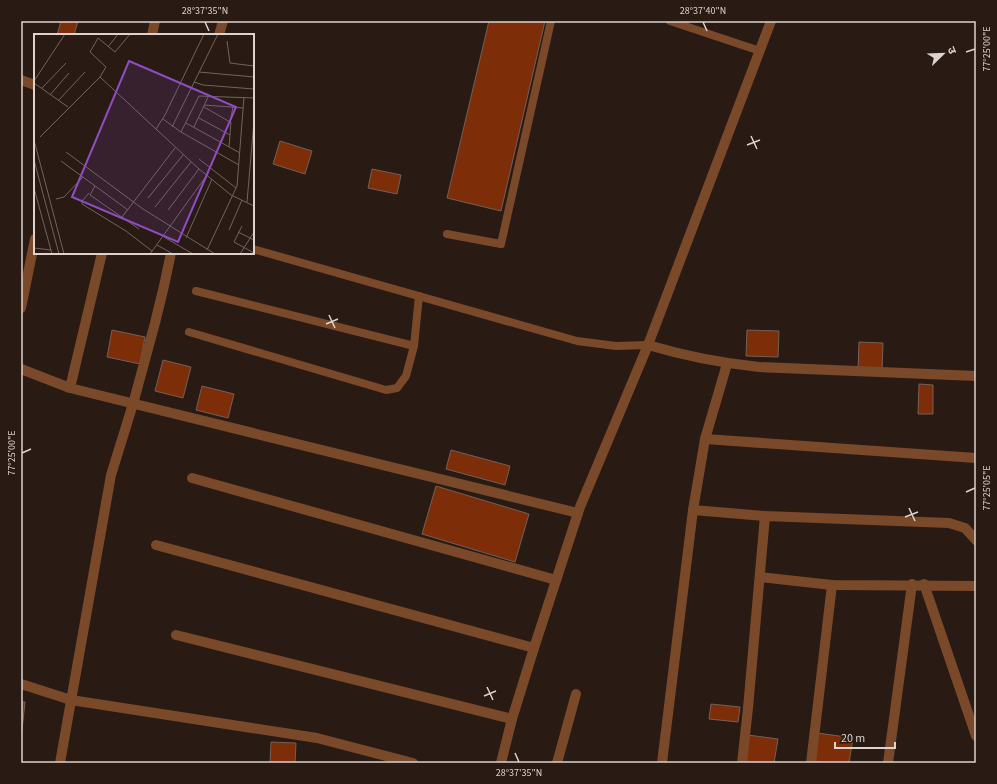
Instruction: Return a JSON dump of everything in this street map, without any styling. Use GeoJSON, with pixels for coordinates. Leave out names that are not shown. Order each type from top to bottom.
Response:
{"type":"FeatureCollection","features":[{"type":"Feature","properties":{"kind":"street"},"geometry":{"type":"LineString","coordinates":[[152,34],[155,21]]}},
{"type":"Feature","properties":{"kind":"street"},"geometry":{"type":"LineString","coordinates":[[219,34],[223,21]]}},
{"type":"Feature","properties":{"kind":"street"},"geometry":{"type":"LineString","coordinates":[[501,763],[512,719],[578,513],[648,346],[771,21]]}},
{"type":"Feature","properties":{"kind":"street"},"geometry":{"type":"LineString","coordinates":[[21,80],[34,85]]}},
{"type":"Feature","properties":{"kind":"street"},"geometry":{"type":"LineString","coordinates":[[21,308],[34,244]]}},
{"type":"Feature","properties":{"kind":"street"},"geometry":{"type":"LineString","coordinates":[[70,388],[102,254]]}},
{"type":"Feature","properties":{"kind":"street"},"geometry":{"type":"LineString","coordinates":[[60,763],[111,475],[133,404],[164,286],[171,254]]}},
{"type":"Feature","properties":{"kind":"street"},"geometry":{"type":"LineString","coordinates":[[648,346],[682,355],[727,364],[759,367],[976,376]]}},
{"type":"Feature","properties":{"kind":"street"},"geometry":{"type":"LineString","coordinates":[[662,763],[693,510],[705,439],[727,364]]}},
{"type":"Feature","properties":{"kind":"street"},"geometry":{"type":"LineString","coordinates":[[21,369],[70,388],[578,513]]}},
{"type":"Feature","properties":{"kind":"street"},"geometry":{"type":"LineString","coordinates":[[705,439],[976,458]]}},
{"type":"Feature","properties":{"kind":"street"},"geometry":{"type":"LineString","coordinates":[[192,478],[556,580]]}},
{"type":"Feature","properties":{"kind":"street"},"geometry":{"type":"LineString","coordinates":[[693,510],[765,516],[949,523],[965,528],[976,540]]}},
{"type":"Feature","properties":{"kind":"street"},"geometry":{"type":"LineString","coordinates":[[742,763],[765,516]]}},
{"type":"Feature","properties":{"kind":"street"},"geometry":{"type":"LineString","coordinates":[[156,545],[534,648]]}},
{"type":"Feature","properties":{"kind":"street"},"geometry":{"type":"LineString","coordinates":[[760,577],[832,585],[924,584],[976,586]]}},
{"type":"Feature","properties":{"kind":"street"},"geometry":{"type":"LineString","coordinates":[[888,763],[912,584]]}},
{"type":"Feature","properties":{"kind":"street"},"geometry":{"type":"LineString","coordinates":[[924,584],[976,736]]}},
{"type":"Feature","properties":{"kind":"street"},"geometry":{"type":"LineString","coordinates":[[811,763],[832,585]]}},
{"type":"Feature","properties":{"kind":"street"},"geometry":{"type":"LineString","coordinates":[[176,635],[512,719]]}},
{"type":"Feature","properties":{"kind":"street"},"geometry":{"type":"LineString","coordinates":[[21,684],[71,700],[317,738],[413,763]]}},
{"type":"Feature","properties":{"kind":"street"},"geometry":{"type":"LineString","coordinates":[[557,763],[576,694]]}},
{"type":"Feature","properties":{"kind":"lane"},"geometry":{"type":"LineString","coordinates":[[447,234],[501,244],[550,21]]}},
{"type":"Feature","properties":{"kind":"lane"},"geometry":{"type":"LineString","coordinates":[[670,21],[760,50]]}},
{"type":"Feature","properties":{"kind":"lane"},"geometry":{"type":"LineString","coordinates":[[254,249],[577,341],[616,346],[648,346]]}},
{"type":"Feature","properties":{"kind":"lane"},"geometry":{"type":"LineString","coordinates":[[196,291],[414,346]]}},
{"type":"Feature","properties":{"kind":"lane"},"geometry":{"type":"LineString","coordinates":[[189,332],[386,390],[397,388],[406,376],[414,346],[419,296]]}},
{"type":"Feature","properties":{"kind":"building"},"geometry":{"type":"Polygon","coordinates":[[[61,21],[78,21],[74,34],[57,34],[61,21]]]}},
{"type":"Feature","properties":{"kind":"building"},"geometry":{"type":"Polygon","coordinates":[[[489,21],[545,21],[501,211],[447,198],[489,21]]]}},
{"type":"Feature","properties":{"kind":"building"},"geometry":{"type":"Polygon","coordinates":[[[280,141],[312,151],[305,174],[273,164],[280,141]]]}},
{"type":"Feature","properties":{"kind":"building"},"geometry":{"type":"Polygon","coordinates":[[[372,169],[401,175],[397,194],[368,188],[372,169]]]}},
{"type":"Feature","properties":{"kind":"building"},"geometry":{"type":"Polygon","coordinates":[[[112,330],[145,337],[140,364],[107,357],[112,330]]]}},
{"type":"Feature","properties":{"kind":"building"},"geometry":{"type":"Polygon","coordinates":[[[747,330],[779,331],[778,357],[746,356],[747,330]]]}},
{"type":"Feature","properties":{"kind":"building"},"geometry":{"type":"Polygon","coordinates":[[[859,342],[883,343],[882,372],[858,371],[859,342]]]}},
{"type":"Feature","properties":{"kind":"building"},"geometry":{"type":"Polygon","coordinates":[[[163,360],[191,367],[183,398],[155,391],[163,360]]]}},
{"type":"Feature","properties":{"kind":"building"},"geometry":{"type":"Polygon","coordinates":[[[919,384],[933,385],[933,414],[918,414],[919,384]]]}},
{"type":"Feature","properties":{"kind":"building"},"geometry":{"type":"Polygon","coordinates":[[[202,386],[234,394],[228,418],[196,410],[202,386]]]}},
{"type":"Feature","properties":{"kind":"building"},"geometry":{"type":"Polygon","coordinates":[[[451,450],[510,466],[505,485],[446,469],[451,450]]]}},
{"type":"Feature","properties":{"kind":"building"},"geometry":{"type":"Polygon","coordinates":[[[436,486],[529,514],[515,562],[422,534],[436,486]]]}},
{"type":"Feature","properties":{"kind":"building"},"geometry":{"type":"Polygon","coordinates":[[[21,702],[25,702],[21,739],[21,702]]]}},
{"type":"Feature","properties":{"kind":"building"},"geometry":{"type":"Polygon","coordinates":[[[711,704],[740,707],[738,722],[709,719],[711,704]]]}},
{"type":"Feature","properties":{"kind":"building"},"geometry":{"type":"Polygon","coordinates":[[[818,733],[853,738],[849,763],[827,763],[814,761],[818,733]]]}},
{"type":"Feature","properties":{"kind":"building"},"geometry":{"type":"Polygon","coordinates":[[[748,735],[778,739],[774,763],[744,762],[748,735]]]}},
{"type":"Feature","properties":{"kind":"building"},"geometry":{"type":"Polygon","coordinates":[[[271,742],[296,743],[295,763],[270,763],[271,742]]]}}]}
